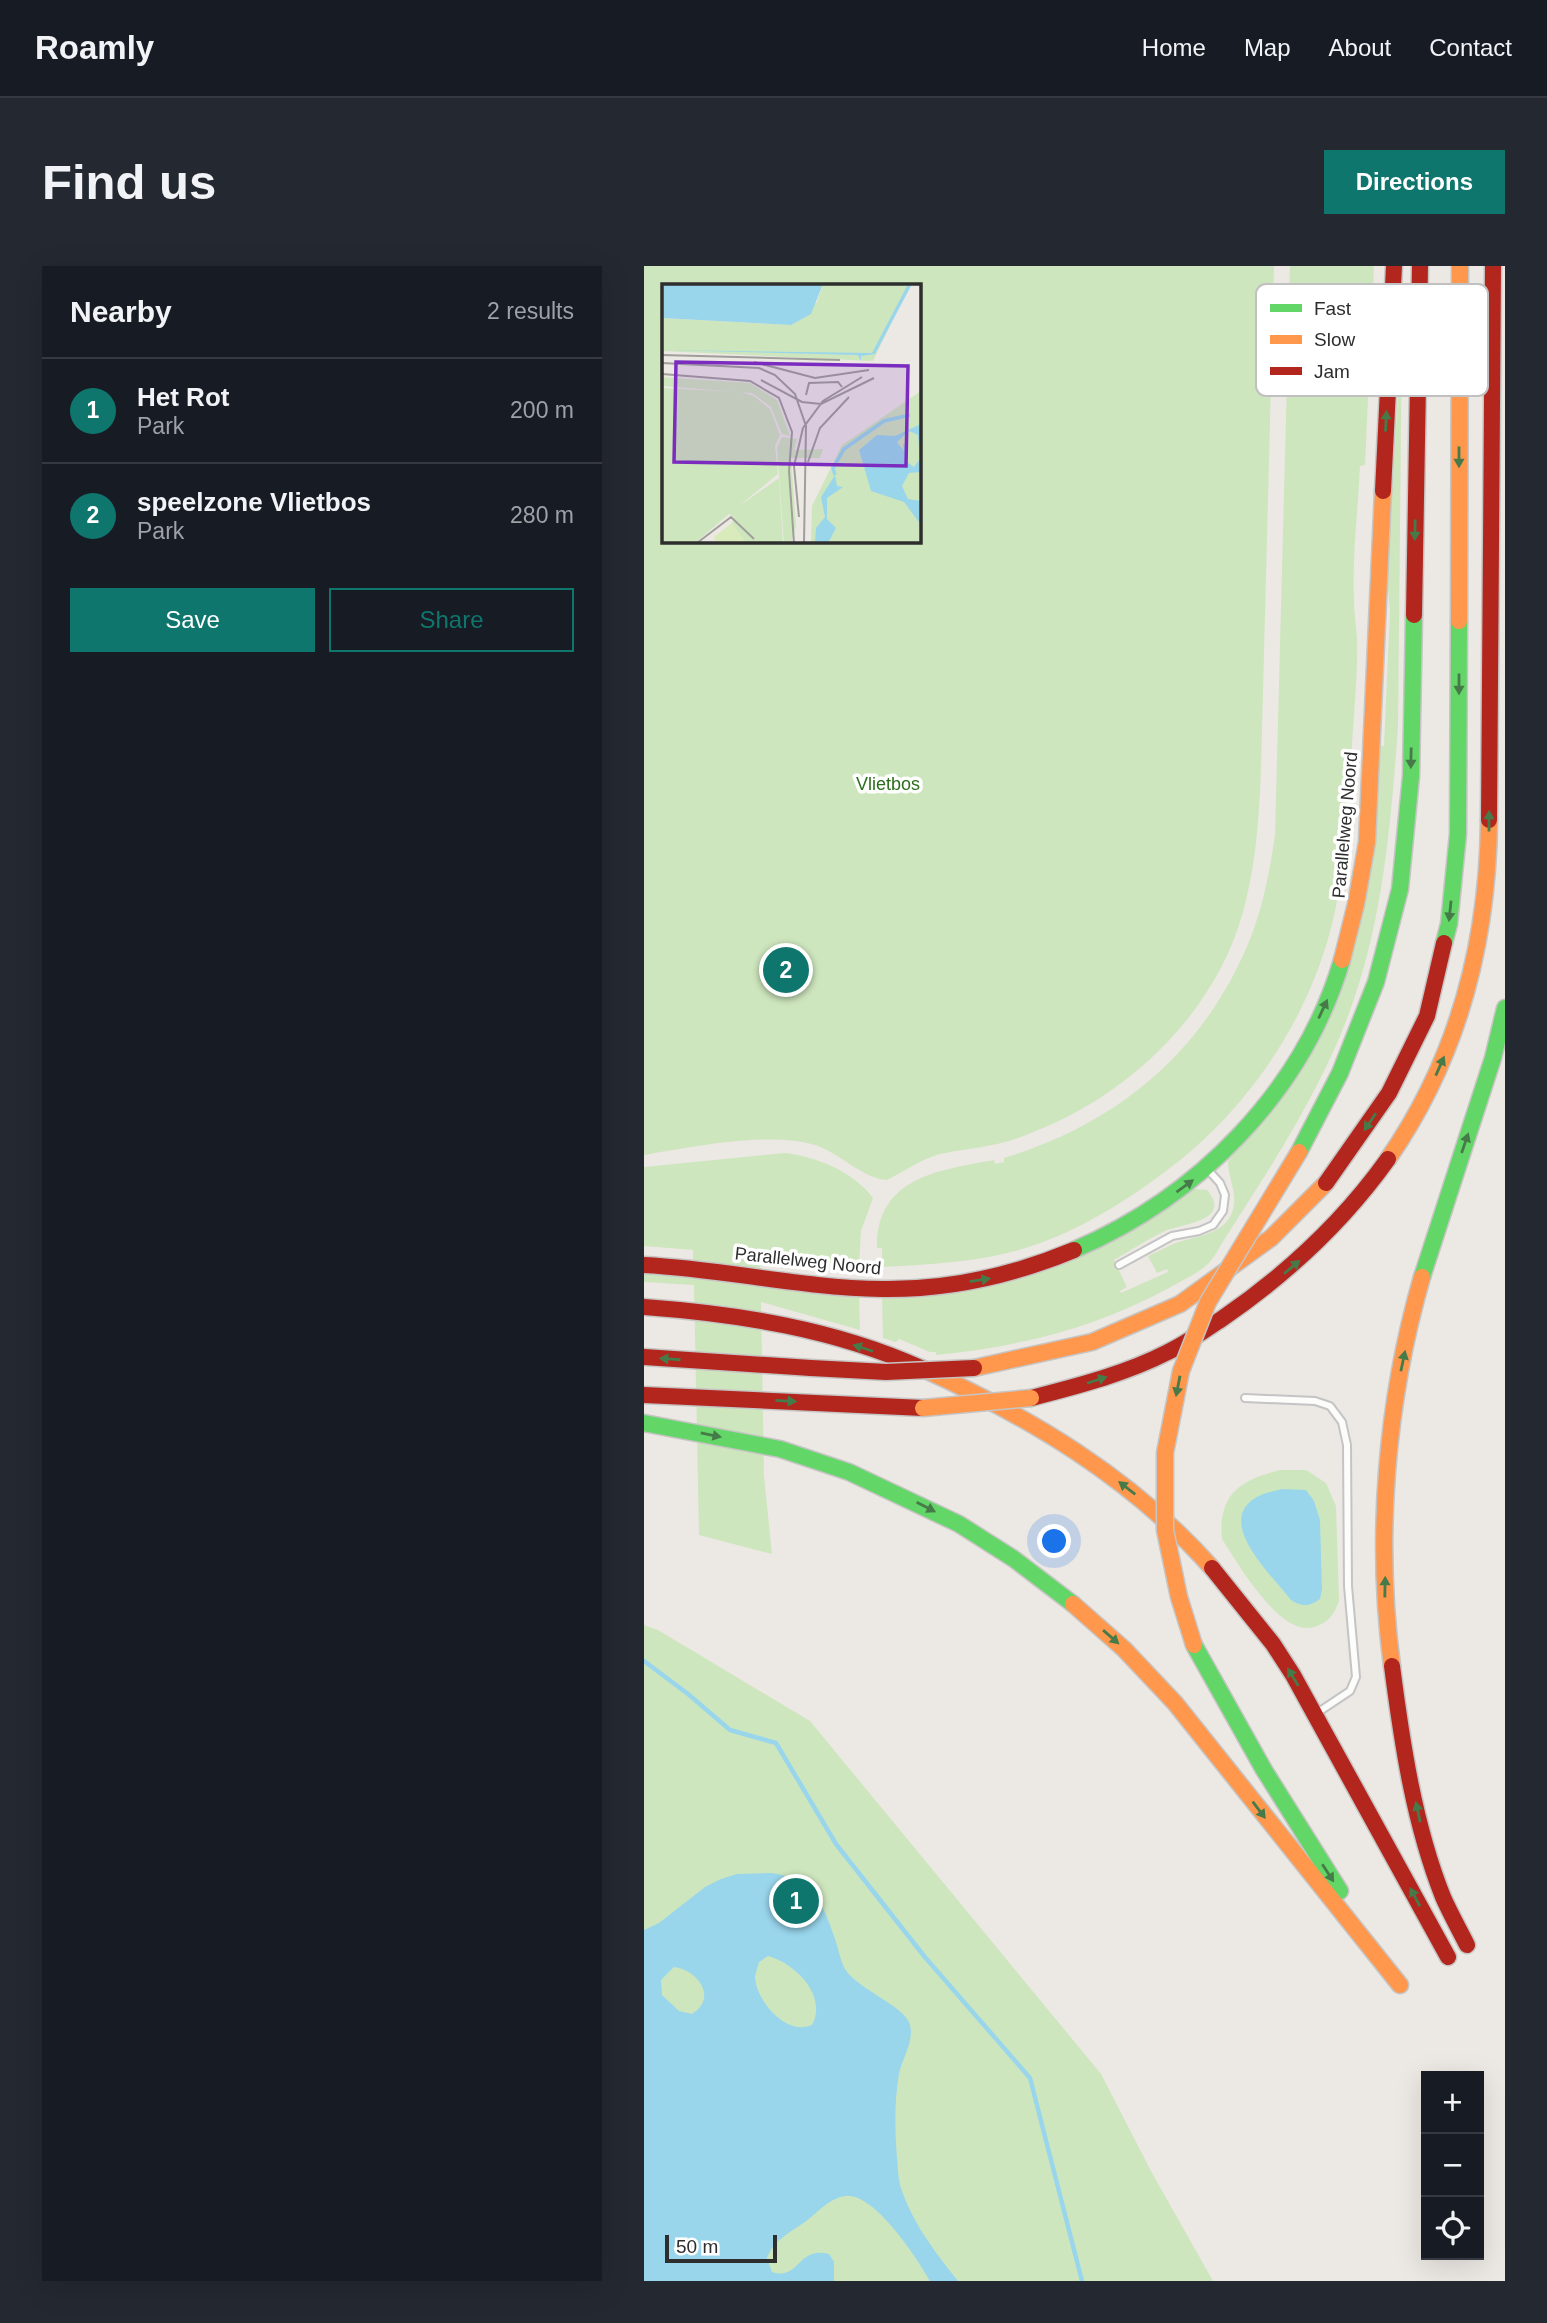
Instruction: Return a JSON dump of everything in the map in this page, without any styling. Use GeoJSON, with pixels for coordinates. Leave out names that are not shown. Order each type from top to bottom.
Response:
{"type":"FeatureCollection","features":[{"type":"Feature","properties":{"kind":"highway","name":"Parallelweg Noord"},"geometry":{"type":"LineString","coordinates":[[1379,284],[1380,266]]}},
{"type":"Feature","properties":{"kind":"highway","name":"Parallelweg Noord"},"geometry":{"type":"LineString","coordinates":[[1393,284],[1394,266]]}},
{"type":"Feature","properties":{"kind":"highway"},"geometry":{"type":"LineString","coordinates":[[1420,266],[1420,284]]}},
{"type":"Feature","properties":{"kind":"highway"},"geometry":{"type":"LineString","coordinates":[[1460,266],[1460,284]]}},
{"type":"Feature","properties":{"kind":"highway"},"geometry":{"type":"LineString","coordinates":[[644,1395],[923,1408],[1031,1398],[1099,1380],[1169,1352],[1251,1301],[1306,1256],[1362,1194],[1408,1132],[1442,1064],[1468,991],[1482,920],[1489,849],[1493,266]]}},
{"type":"Feature","properties":{"kind":"highway","name":"Parallelweg Noord"},"geometry":{"type":"LineString","coordinates":[[644,1253],[891,1276],[932,1274],[998,1262],[1050,1246],[1100,1223],[1143,1198],[1212,1146],[1242,1114],[1276,1067],[1306,1015],[1329,960],[1345,902],[1355,822],[1374,396]]}},
{"type":"Feature","properties":{"kind":"highway","name":"Parallelweg Noord"},"geometry":{"type":"LineString","coordinates":[[644,1265],[887,1289],[984,1280],[1028,1269],[1076,1252],[1143,1216],[1208,1169],[1242,1134],[1274,1095],[1303,1051],[1326,1005],[1357,910],[1367,842],[1388,396]]}},
{"type":"Feature","properties":{"kind":"highway"},"geometry":{"type":"LineString","coordinates":[[644,1423],[780,1450],[849,1472],[959,1524],[1014,1559],[1067,1599],[1124,1649],[1175,1703],[1400,1985],[1257,1760],[1222,1701],[1194,1645],[1179,1597],[1165,1530],[1165,1453],[1181,1371],[1208,1302],[1299,1152],[1340,1073],[1377,982],[1400,889],[1411,776],[1418,396]]}},
{"type":"Feature","properties":{"kind":"highway"},"geometry":{"type":"LineString","coordinates":[[644,1357],[886,1372],[974,1368],[1092,1342],[1180,1304],[1271,1238],[1331,1178],[1389,1093],[1427,1016],[1448,924],[1458,834],[1460,396]]}},
{"type":"Feature","properties":{"kind":"highway"},"geometry":{"type":"LineString","coordinates":[[1467,1945],[1443,1896],[1420,1823],[1401,1733],[1385,1615],[1386,1473],[1400,1373],[1414,1305],[1437,1226],[1493,1058],[1505,1007]]}},
{"type":"Feature","properties":{"kind":"highway"},"geometry":{"type":"LineString","coordinates":[[644,1307],[725,1314],[843,1341],[897,1359],[955,1382],[1058,1438],[1149,1505],[1195,1549],[1274,1646],[1315,1714],[1448,1957]]}},
{"type":"Feature","properties":{"kind":"lane"},"geometry":{"type":"LineString","coordinates":[[1119,1265],[1172,1236],[1199,1231],[1213,1225],[1223,1212],[1225,1195],[1220,1183],[1208,1169]]}},
{"type":"Feature","properties":{"kind":"lane"},"geometry":{"type":"LineString","coordinates":[[1245,1398],[1315,1401],[1330,1406],[1342,1422],[1347,1445],[1349,1586],[1356,1677],[1350,1691],[1315,1714]]}},
{"type":"Feature","properties":{"kind":"green space","name":"Vlietbos"},"geometry":{"type":"Polygon","coordinates":[[[644,266],[1274,266],[1274,284],[1256,284],[1256,396],[1271,396],[1259,806],[1251,877],[1243,912],[1230,948],[1213,982],[1192,1013],[1139,1069],[1077,1112],[1011,1140],[932,1156],[887,1180],[869,1175],[815,1145],[797,1141],[754,1140],[644,1155],[644,266]]]}},
{"type":"Feature","properties":{"kind":"green space"},"geometry":{"type":"Polygon","coordinates":[[[1290,266],[1374,266],[1373,284],[1290,284],[1290,266]]]}},
{"type":"Feature","properties":{"kind":"green space"},"geometry":{"type":"Polygon","coordinates":[[[1287,396],[1368,396],[1365,465],[1360,466],[1354,550],[1357,665],[1342,874],[1324,953],[1293,1025],[1250,1090],[1224,1119],[1166,1171],[1127,1199],[1063,1234],[1017,1250],[966,1260],[882,1267],[882,1248],[877,1248],[880,1224],[887,1206],[899,1192],[915,1181],[953,1168],[994,1160],[995,1164],[1004,1162],[1004,1158],[1046,1143],[1085,1124],[1122,1102],[1155,1076],[1185,1046],[1211,1012],[1233,975],[1252,934],[1266,885],[1275,835],[1287,396]]]}},
{"type":"Feature","properties":{"kind":"green space"},"geometry":{"type":"Polygon","coordinates":[[[1398,396],[1401,396],[1398,726],[1378,908],[1361,979],[1320,1079],[1286,1142],[1215,1255],[1195,1273],[1141,1302],[1056,1334],[997,1347],[936,1355],[936,1352],[899,1339],[896,1342],[883,1338],[882,1295],[971,1288],[1194,1189],[1207,1190],[1214,1201],[1214,1209],[1209,1215],[1163,1232],[1114,1260],[1127,1287],[1120,1291],[1121,1293],[1168,1272],[1167,1269],[1157,1273],[1148,1256],[1173,1244],[1210,1233],[1225,1223],[1231,1215],[1234,1200],[1228,1162],[1327,1018],[1378,746],[1384,746],[1390,611],[1387,578],[1398,396]]]}},
{"type":"Feature","properties":{"kind":"green space"},"geometry":{"type":"Polygon","coordinates":[[[785,1153],[834,1167],[855,1180],[873,1198],[861,1231],[859,1266],[760,1257],[761,1283],[859,1294],[860,1330],[761,1302],[764,1476],[772,1554],[699,1535],[694,1285],[644,1282],[644,1272],[693,1274],[693,1250],[644,1246],[644,1167],[785,1153]]]}},
{"type":"Feature","properties":{"kind":"green space"},"geometry":{"type":"Polygon","coordinates":[[[1280,1470],[1306,1470],[1326,1483],[1336,1506],[1339,1601],[1330,1618],[1314,1627],[1301,1627],[1275,1611],[1249,1581],[1222,1539],[1224,1511],[1234,1491],[1243,1484],[1280,1470]]]}},
{"type":"Feature","properties":{"kind":"green space"},"geometry":{"type":"Polygon","coordinates":[[[644,1625],[658,1630],[810,1721],[1101,2074],[1152,2173],[1213,2281],[644,2281],[644,1625]]]}},
{"type":"Feature","properties":{"kind":"water"},"geometry":{"type":"Polygon","coordinates":[[[1282,1489],[1306,1490],[1314,1501],[1320,1520],[1322,1589],[1320,1599],[1309,1605],[1291,1600],[1259,1561],[1243,1531],[1241,1517],[1247,1505],[1261,1495],[1282,1489]]]}},
{"type":"Feature","properties":{"kind":"water"},"geometry":{"type":"Polygon","coordinates":[[[772,1873],[798,1881],[807,1888],[827,1916],[847,1972],[898,2010],[909,2022],[911,2035],[899,2074],[896,2106],[899,2182],[917,2224],[958,2281],[930,2281],[894,2228],[881,2215],[869,2204],[845,2196],[828,2203],[783,2237],[767,2258],[772,2272],[781,2273],[788,2272],[811,2255],[829,2254],[834,2262],[834,2281],[644,2281],[644,1930],[659,1923],[705,1887],[737,1874],[772,1873]],[[768,1956],[759,1962],[755,1976],[761,1997],[775,2015],[793,2026],[812,2025],[816,2003],[806,1982],[789,1966],[768,1956]],[[674,1967],[661,1980],[662,1995],[679,2011],[692,2014],[700,2008],[704,2000],[702,1986],[691,1973],[674,1967]]]}},
{"type":"Feature","properties":{"kind":"waterway"},"geometry":{"type":"LineString","coordinates":[[644,1661],[730,1730],[776,1743],[836,1844],[924,1956],[1030,2078],[1082,2281]]}},
{"type":"Feature","properties":{"kind":"traffic: fast"},"geometry":{"type":"LineString","coordinates":[[1299,1152],[1340,1073],[1376,982],[1400,889],[1411,776],[1414,615]]}},
{"type":"Feature","properties":{"kind":"traffic: fast"},"geometry":{"type":"LineString","coordinates":[[1444,943],[1449,924],[1458,834],[1459,621]]}},
{"type":"Feature","properties":{"kind":"traffic: fast"},"geometry":{"type":"LineString","coordinates":[[1074,1250],[1120,1228],[1163,1201],[1203,1170],[1240,1135],[1273,1096],[1301,1054],[1324,1008],[1342,960]]}},
{"type":"Feature","properties":{"kind":"traffic: fast"},"geometry":{"type":"LineString","coordinates":[[1422,1277],[1493,1058],[1505,1008]]}},
{"type":"Feature","properties":{"kind":"traffic: fast"},"geometry":{"type":"LineString","coordinates":[[644,1423],[780,1449],[849,1472],[959,1524],[1014,1559],[1073,1604]]}},
{"type":"Feature","properties":{"kind":"traffic: fast"},"geometry":{"type":"LineString","coordinates":[[1194,1645],[1264,1770],[1340,1891]]}},
{"type":"Feature","properties":{"kind":"traffic: slow"},"geometry":{"type":"LineString","coordinates":[[1460,266],[1460,284]]}},
{"type":"Feature","properties":{"kind":"traffic: slow"},"geometry":{"type":"LineString","coordinates":[[1459,621],[1460,396]]}},
{"type":"Feature","properties":{"kind":"traffic: slow"},"geometry":{"type":"LineString","coordinates":[[1342,960],[1367,842],[1383,491]]}},
{"type":"Feature","properties":{"kind":"traffic: slow"},"geometry":{"type":"LineString","coordinates":[[1388,1159],[1433,1081],[1464,997],[1483,910],[1489,820]]}},
{"type":"Feature","properties":{"kind":"traffic: slow"},"geometry":{"type":"LineString","coordinates":[[1194,1645],[1179,1597],[1165,1530],[1165,1453],[1181,1371],[1208,1302],[1299,1152]]}},
{"type":"Feature","properties":{"kind":"traffic: slow"},"geometry":{"type":"LineString","coordinates":[[974,1368],[1092,1342],[1180,1304],[1271,1238],[1326,1183]]}},
{"type":"Feature","properties":{"kind":"traffic: slow"},"geometry":{"type":"LineString","coordinates":[[1392,1666],[1384,1569],[1387,1470],[1400,1373],[1422,1277]]}},
{"type":"Feature","properties":{"kind":"traffic: slow"},"geometry":{"type":"LineString","coordinates":[[921,1368],[1040,1429],[1114,1478],[1181,1536],[1212,1568]]}},
{"type":"Feature","properties":{"kind":"traffic: slow"},"geometry":{"type":"LineString","coordinates":[[923,1408],[1031,1398]]}},
{"type":"Feature","properties":{"kind":"traffic: slow"},"geometry":{"type":"LineString","coordinates":[[1073,1604],[1124,1649],[1175,1703],[1400,1985]]}},
{"type":"Feature","properties":{"kind":"traffic: jam"},"geometry":{"type":"LineString","coordinates":[[1393,284],[1394,266]]}},
{"type":"Feature","properties":{"kind":"traffic: jam"},"geometry":{"type":"LineString","coordinates":[[1420,266],[1420,284]]}},
{"type":"Feature","properties":{"kind":"traffic: jam"},"geometry":{"type":"LineString","coordinates":[[1489,820],[1493,266]]}},
{"type":"Feature","properties":{"kind":"traffic: jam"},"geometry":{"type":"LineString","coordinates":[[1383,491],[1388,396]]}},
{"type":"Feature","properties":{"kind":"traffic: jam"},"geometry":{"type":"LineString","coordinates":[[1414,615],[1418,396]]}},
{"type":"Feature","properties":{"kind":"traffic: jam"},"geometry":{"type":"LineString","coordinates":[[1326,1183],[1389,1093],[1427,1016],[1444,943]]}},
{"type":"Feature","properties":{"kind":"traffic: jam"},"geometry":{"type":"LineString","coordinates":[[1031,1398],[1135,1367],[1203,1332],[1247,1301],[1313,1246],[1371,1182],[1388,1159]]}},
{"type":"Feature","properties":{"kind":"traffic: jam"},"geometry":{"type":"LineString","coordinates":[[644,1265],[852,1288],[907,1289],[956,1284],[1004,1274],[1074,1250]]}},
{"type":"Feature","properties":{"kind":"traffic: jam"},"geometry":{"type":"LineString","coordinates":[[644,1307],[750,1319],[820,1333],[888,1354],[921,1368]]}},
{"type":"Feature","properties":{"kind":"traffic: jam"},"geometry":{"type":"LineString","coordinates":[[644,1357],[811,1368]]}},
{"type":"Feature","properties":{"kind":"traffic: jam"},"geometry":{"type":"LineString","coordinates":[[811,1368],[886,1372],[974,1368]]}},
{"type":"Feature","properties":{"kind":"traffic: jam"},"geometry":{"type":"LineString","coordinates":[[644,1395],[923,1408]]}},
{"type":"Feature","properties":{"kind":"traffic: jam"},"geometry":{"type":"LineString","coordinates":[[1212,1568],[1273,1644],[1293,1675],[1448,1957]]}},
{"type":"Feature","properties":{"kind":"traffic: jam"},"geometry":{"type":"LineString","coordinates":[[1392,1666],[1405,1754],[1424,1841],[1443,1897],[1467,1945]]}},
{"type":"Feature","properties":{"kind":"place","name":"speelzone Vlietbos"},"geometry":{"type":"Point","coordinates":[786,970]}},
{"type":"Feature","properties":{"kind":"place","name":"Het Rot"},"geometry":{"type":"Point","coordinates":[796,1901]}}]}
